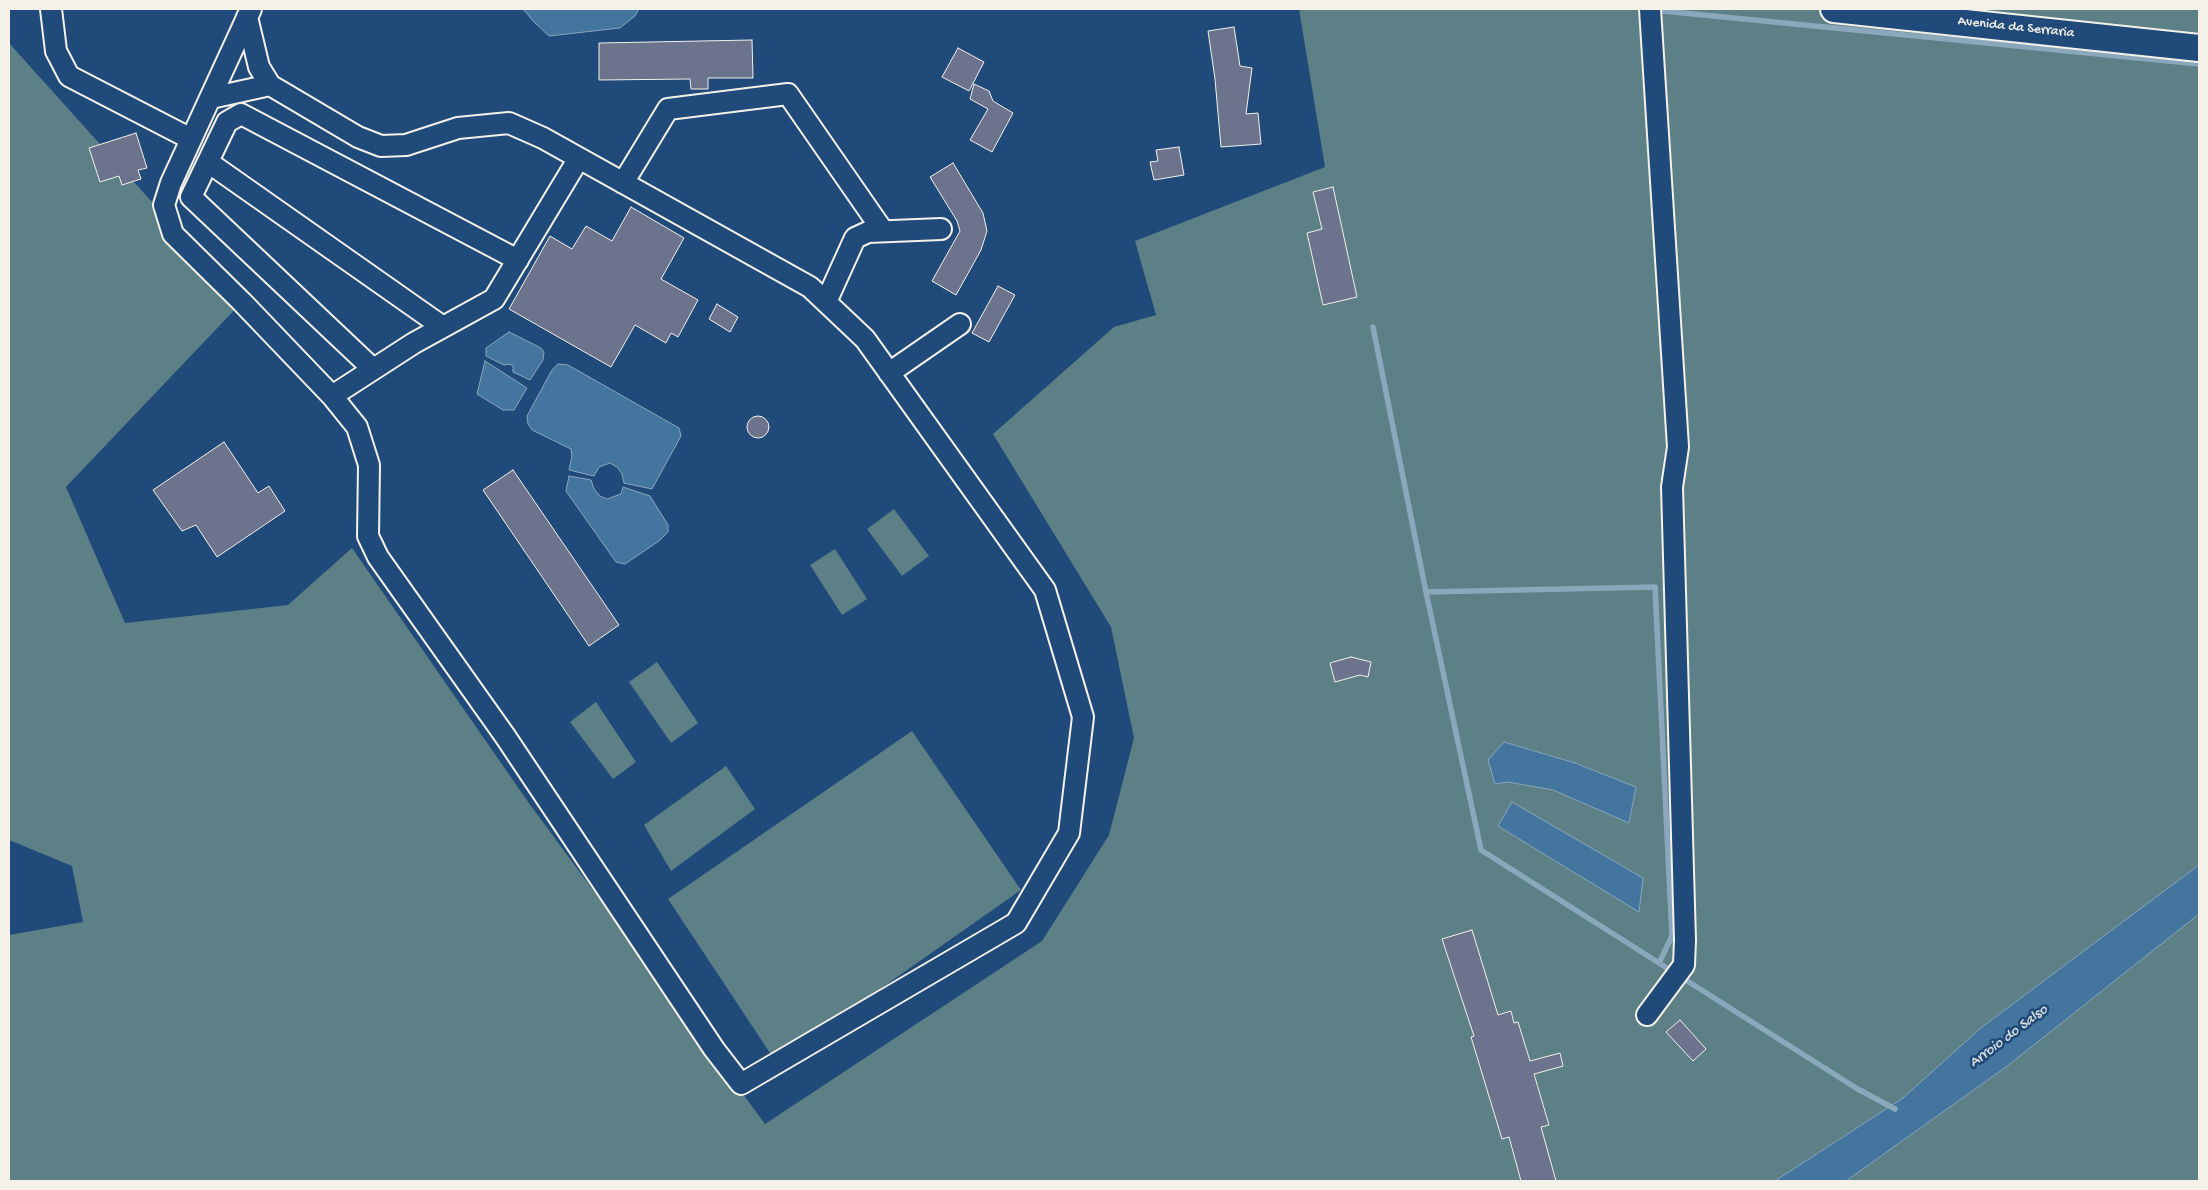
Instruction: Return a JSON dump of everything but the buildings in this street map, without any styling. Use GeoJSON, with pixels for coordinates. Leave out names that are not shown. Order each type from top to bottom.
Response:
{"type":"FeatureCollection","features":[{"type":"Feature","properties":{"kind":"main road","name":"Avenida da Serraria"},"geometry":{"type":"LineString","coordinates":[[1834,9],[2199,48]]}},
{"type":"Feature","properties":{"kind":"street"},"geometry":{"type":"LineString","coordinates":[[51,9],[56,51],[69,76],[191,139]]}},
{"type":"Feature","properties":{"kind":"street"},"geometry":{"type":"LineString","coordinates":[[1647,1015],[1684,965],[1685,940],[1672,487],[1678,447],[1650,9]]}},
{"type":"Feature","properties":{"kind":"street"},"geometry":{"type":"LineString","coordinates":[[249,13],[259,67],[270,85],[358,137],[381,146],[406,145],[458,128],[509,122],[543,138],[810,287],[865,339],[1045,590],[1084,717],[1069,833],[1016,923],[741,1084],[714,1049],[504,736],[378,557],[368,536],[369,465],[357,427],[332,396],[242,302],[173,234],[164,206],[191,139],[249,13]]}},
{"type":"Feature","properties":{"kind":"street"},"geometry":{"type":"LineString","coordinates":[[211,98],[270,85]]}},
{"type":"Feature","properties":{"kind":"street"},"geometry":{"type":"LineString","coordinates":[[623,183],[668,109],[788,94],[883,231]]}},
{"type":"Feature","properties":{"kind":"street"},"geometry":{"type":"LineString","coordinates":[[373,369],[191,197],[227,122],[241,114],[518,260]]}},
{"type":"Feature","properties":{"kind":"street"},"geometry":{"type":"LineString","coordinates":[[332,396],[443,327],[494,299],[579,158]]}},
{"type":"Feature","properties":{"kind":"street"},"geometry":{"type":"LineString","coordinates":[[208,162],[443,327]]}},
{"type":"Feature","properties":{"kind":"street"},"geometry":{"type":"LineString","coordinates":[[826,302],[855,238],[868,232],[940,229]]}},
{"type":"Feature","properties":{"kind":"street"},"geometry":{"type":"LineString","coordinates":[[889,372],[960,324]]}},
{"type":"Feature","properties":{"kind":"green space"},"geometry":{"type":"Polygon","coordinates":[[[1299,9],[2199,9],[2199,865],[1982,1027],[1903,1098],[1775,1181],[9,1181],[9,935],[83,922],[72,866],[9,840],[9,43],[242,302],[66,487],[125,623],[288,605],[352,548],[526,799],[765,1124],[1042,941],[1109,835],[1134,738],[1111,627],[993,434],[1114,327],[1156,315],[1135,241],[1325,167],[1299,9]],[[1505,742],[1508,782],[1553,790],[1629,823],[1636,787],[1575,763],[1505,742]],[[1512,803],[1499,826],[1639,911],[1512,803]]]}},
{"type":"Feature","properties":{"kind":"green space"},"geometry":{"type":"Polygon","coordinates":[[[894,509],[929,556],[902,576],[867,529],[894,509]]]}},
{"type":"Feature","properties":{"kind":"green space"},"geometry":{"type":"Polygon","coordinates":[[[835,549],[867,599],[842,615],[810,565],[835,549]]]}},
{"type":"Feature","properties":{"kind":"green space"},"geometry":{"type":"Polygon","coordinates":[[[657,662],[698,723],[671,743],[629,682],[657,662]]]}},
{"type":"Feature","properties":{"kind":"green space"},"geometry":{"type":"Polygon","coordinates":[[[596,702],[636,762],[613,779],[570,722],[596,702]]]}},
{"type":"Feature","properties":{"kind":"green space"},"geometry":{"type":"Polygon","coordinates":[[[912,731],[1021,890],[776,1062],[668,899],[912,731]]]}},
{"type":"Feature","properties":{"kind":"green space"},"geometry":{"type":"Polygon","coordinates":[[[726,766],[755,809],[671,871],[644,825],[726,766]]]}},
{"type":"Feature","properties":{"kind":"green space"},"geometry":{"type":"Polygon","coordinates":[[[2199,914],[2199,1181],[1846,1181],[2006,1067],[2199,914]]]}},
{"type":"Feature","properties":{"kind":"water"},"geometry":{"type":"Polygon","coordinates":[[[523,9],[639,9],[635,16],[620,28],[549,36],[523,9]]]}},
{"type":"Feature","properties":{"kind":"water"},"geometry":{"type":"Polygon","coordinates":[[[509,332],[541,348],[544,352],[543,360],[530,380],[513,372],[513,366],[509,364],[504,365],[486,356],[486,348],[509,332]]]}},
{"type":"Feature","properties":{"kind":"water"},"geometry":{"type":"Polygon","coordinates":[[[485,361],[527,388],[514,410],[503,410],[477,394],[485,361]]]}},
{"type":"Feature","properties":{"kind":"water"},"geometry":{"type":"Polygon","coordinates":[[[558,364],[568,365],[679,428],[681,436],[652,489],[624,483],[622,474],[617,467],[610,463],[599,467],[594,476],[569,470],[572,456],[571,449],[532,430],[528,424],[527,416],[552,370],[558,364]]]}},
{"type":"Feature","properties":{"kind":"water"},"geometry":{"type":"Polygon","coordinates":[[[569,476],[591,480],[594,489],[600,496],[607,499],[621,494],[623,487],[650,496],[668,525],[668,532],[659,541],[625,564],[616,562],[566,491],[569,476]]]}},
{"type":"Feature","properties":{"kind":"water"},"geometry":{"type":"Polygon","coordinates":[[[1504,742],[1575,763],[1636,787],[1629,823],[1553,790],[1508,782],[1495,784],[1488,760],[1504,742]]]}},
{"type":"Feature","properties":{"kind":"water"},"geometry":{"type":"Polygon","coordinates":[[[1512,802],[1643,878],[1639,912],[1498,826],[1512,802]]]}},
{"type":"Feature","properties":{"kind":"water","name":"Arroio do Salso"},"geometry":{"type":"Polygon","coordinates":[[[2199,865],[2199,914],[2006,1067],[1846,1181],[1775,1181],[1903,1098],[1982,1027],[2199,865]]]}},
{"type":"Feature","properties":{"kind":"waterway"},"geometry":{"type":"LineString","coordinates":[[1653,10],[2199,64]]}},
{"type":"Feature","properties":{"kind":"waterway"},"geometry":{"type":"LineString","coordinates":[[1373,327],[1426,592],[1481,850],[1856,1088],[1895,1109]]}},
{"type":"Feature","properties":{"kind":"waterway"},"geometry":{"type":"LineString","coordinates":[[1426,592],[1655,587],[1672,936],[1659,963]]}}]}
